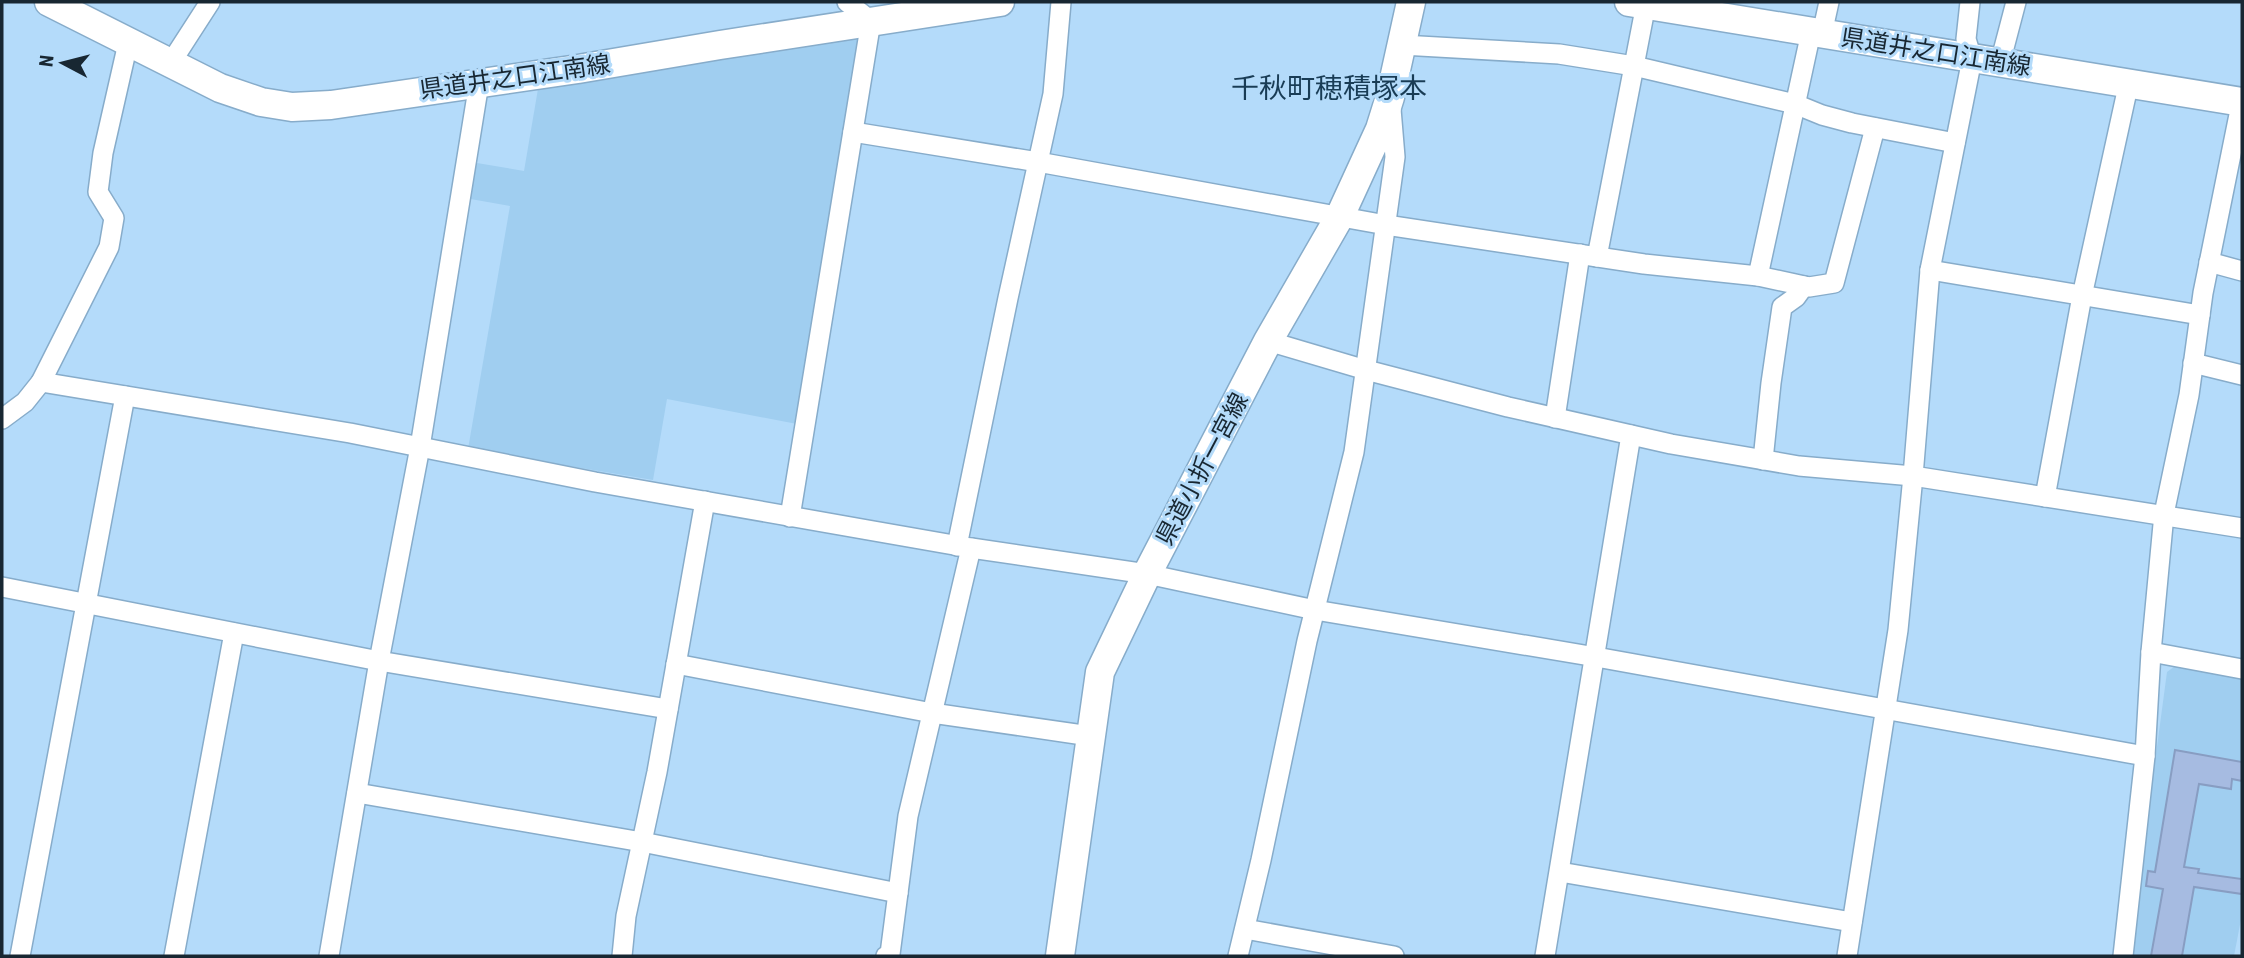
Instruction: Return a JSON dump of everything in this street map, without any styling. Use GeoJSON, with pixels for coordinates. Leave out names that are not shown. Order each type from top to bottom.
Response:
{"type":"FeatureCollection","features":[{"type":"Feature","properties":{"kind":"main road","name":"県道井之口江南線"},"geometry":{"type":"LineString","coordinates":[[49,2],[220,88],[261,102],[292,107],[331,105],[578,69],[1000,2]]}},
{"type":"Feature","properties":{"kind":"main road","name":"県道小折一宮線"},"geometry":{"type":"LineString","coordinates":[[1060,956],[1100,672],[1147,574],[1268,341],[1340,216],[1380,129],[1412,2]]}},
{"type":"Feature","properties":{"kind":"main road","name":"県道井之口江南線"},"geometry":{"type":"LineString","coordinates":[[1638,3],[2242,101]]}},
{"type":"Feature","properties":{"kind":"street"},"geometry":{"type":"LineString","coordinates":[[170,64],[210,2]]}},
{"type":"Feature","properties":{"kind":"street"},"geometry":{"type":"LineString","coordinates":[[790,517],[871,21],[847,2]]}},
{"type":"Feature","properties":{"kind":"street"},"geometry":{"type":"LineString","coordinates":[[886,956],[890,954],[908,816],[932,713],[1053,94],[1060,2]]}},
{"type":"Feature","properties":{"kind":"street"},"geometry":{"type":"LineString","coordinates":[[1758,276],[1795,104],[1816,33],[1829,2]]}},
{"type":"Feature","properties":{"kind":"street"},"geometry":{"type":"LineString","coordinates":[[1847,956],[1898,630],[1930,270],[1972,59],[1965,39],[1970,2]]}},
{"type":"Feature","properties":{"kind":"street"},"geometry":{"type":"LineString","coordinates":[[2000,63],[2016,2]]}},
{"type":"Feature","properties":{"kind":"street"},"geometry":{"type":"LineString","coordinates":[[1555,418],[1588,256],[1634,66],[1638,3]]}},
{"type":"Feature","properties":{"kind":"street"},"geometry":{"type":"LineString","coordinates":[[2,419],[25,402],[41,382],[109,247],[114,218],[98,192],[103,153],[128,43]]}},
{"type":"Feature","properties":{"kind":"street"},"geometry":{"type":"LineString","coordinates":[[1402,45],[1559,54],[1634,66],[1795,104],[1822,115],[1875,128],[1955,143]]}},
{"type":"Feature","properties":{"kind":"street"},"geometry":{"type":"LineString","coordinates":[[2045,496],[2082,296],[2129,82]]}},
{"type":"Feature","properties":{"kind":"street"},"geometry":{"type":"LineString","coordinates":[[329,956],[379,661],[420,447],[479,83]]}},
{"type":"Feature","properties":{"kind":"street"},"geometry":{"type":"LineString","coordinates":[[1238,956],[1315,610],[1354,452],[1395,157],[1390,97]]}},
{"type":"Feature","properties":{"kind":"street"},"geometry":{"type":"LineString","coordinates":[[2123,956],[2145,756],[2151,652],[2164,514],[2189,395],[2209,262],[2242,101]]}},
{"type":"Feature","properties":{"kind":"street"},"geometry":{"type":"LineString","coordinates":[[853,132],[1038,162],[1386,225],[1644,264],[1758,276],[1809,287],[1834,283],[1875,128]]}},
{"type":"Feature","properties":{"kind":"street"},"geometry":{"type":"LineString","coordinates":[[2209,262],[2242,271]]}},
{"type":"Feature","properties":{"kind":"street"},"geometry":{"type":"LineString","coordinates":[[1930,270],[2200,314]]}},
{"type":"Feature","properties":{"kind":"street"},"geometry":{"type":"LineString","coordinates":[[1763,460],[1782,307],[1796,297],[1804,285]]}},
{"type":"Feature","properties":{"kind":"street"},"geometry":{"type":"LineString","coordinates":[[1268,341],[1366,370],[1671,444],[1800,466],[1913,476],[2242,528]]}},
{"type":"Feature","properties":{"kind":"street"},"geometry":{"type":"LineString","coordinates":[[2193,363],[2242,375]]}},
{"type":"Feature","properties":{"kind":"street"},"geometry":{"type":"LineString","coordinates":[[41,382],[350,433],[790,517],[964,547],[1147,574],[1315,610],[1596,657],[2145,756]]}},
{"type":"Feature","properties":{"kind":"street"},"geometry":{"type":"LineString","coordinates":[[20,956],[125,396]]}},
{"type":"Feature","properties":{"kind":"street"},"geometry":{"type":"LineString","coordinates":[[1545,956],[1631,435]]}},
{"type":"Feature","properties":{"kind":"street"},"geometry":{"type":"LineString","coordinates":[[622,956],[626,916],[668,709],[705,501]]}},
{"type":"Feature","properties":{"kind":"street"},"geometry":{"type":"LineString","coordinates":[[2,587],[379,661],[668,709]]}},
{"type":"Feature","properties":{"kind":"street"},"geometry":{"type":"LineString","coordinates":[[174,956],[234,633]]}},
{"type":"Feature","properties":{"kind":"street"},"geometry":{"type":"LineString","coordinates":[[2151,652],[2242,669]]}},
{"type":"Feature","properties":{"kind":"street"},"geometry":{"type":"LineString","coordinates":[[676,663],[932,713],[1090,736]]}},
{"type":"Feature","properties":{"kind":"street"},"geometry":{"type":"LineString","coordinates":[[357,793],[642,842],[898,892]]}},
{"type":"Feature","properties":{"kind":"street"},"geometry":{"type":"LineString","coordinates":[[1560,872],[1852,922]]}},
{"type":"Feature","properties":{"kind":"street"},"geometry":{"type":"LineString","coordinates":[[1245,929],[1391,956]]}},
{"type":"Feature","properties":{"kind":"shaded area"},"geometry":{"type":"Polygon","coordinates":[[[861,31],[797,424],[667,399],[653,480],[468,449],[510,206],[465,198],[471,162],[524,171],[539,83],[861,31]]]}},
{"type":"Feature","properties":{"kind":"shaded area"},"geometry":{"type":"Polygon","coordinates":[[[2178,664],[2242,676],[2242,762],[2214,758],[2231,788],[2232,779],[2242,781],[2242,879],[2198,873],[2198,869],[2184,867],[2204,755],[2176,750],[2155,872],[2148,871],[2146,885],[2163,889],[2151,956],[2132,956],[2139,881],[2167,672],[2178,664]]]}},
{"type":"Feature","properties":{"kind":"shaded area"},"geometry":{"type":"Polygon","coordinates":[[[2194,887],[2242,894],[2242,914],[2234,956],[2182,956],[2194,887]]]}},
{"type":"Feature","properties":{"kind":"building"},"geometry":{"type":"Polygon","coordinates":[[[2175,750],[2242,762],[2242,781],[2232,779],[2231,789],[2199,784],[2184,867],[2199,869],[2198,873],[2242,879],[2242,894],[2194,887],[2182,956],[2151,956],[2163,889],[2146,886],[2148,871],[2155,872],[2175,750]]]}},
{"type":"Feature","properties":{"kind":"district","name":"千秋町穂積塚本"},"geometry":{"type":"Point","coordinates":[1329,88]}}]}
